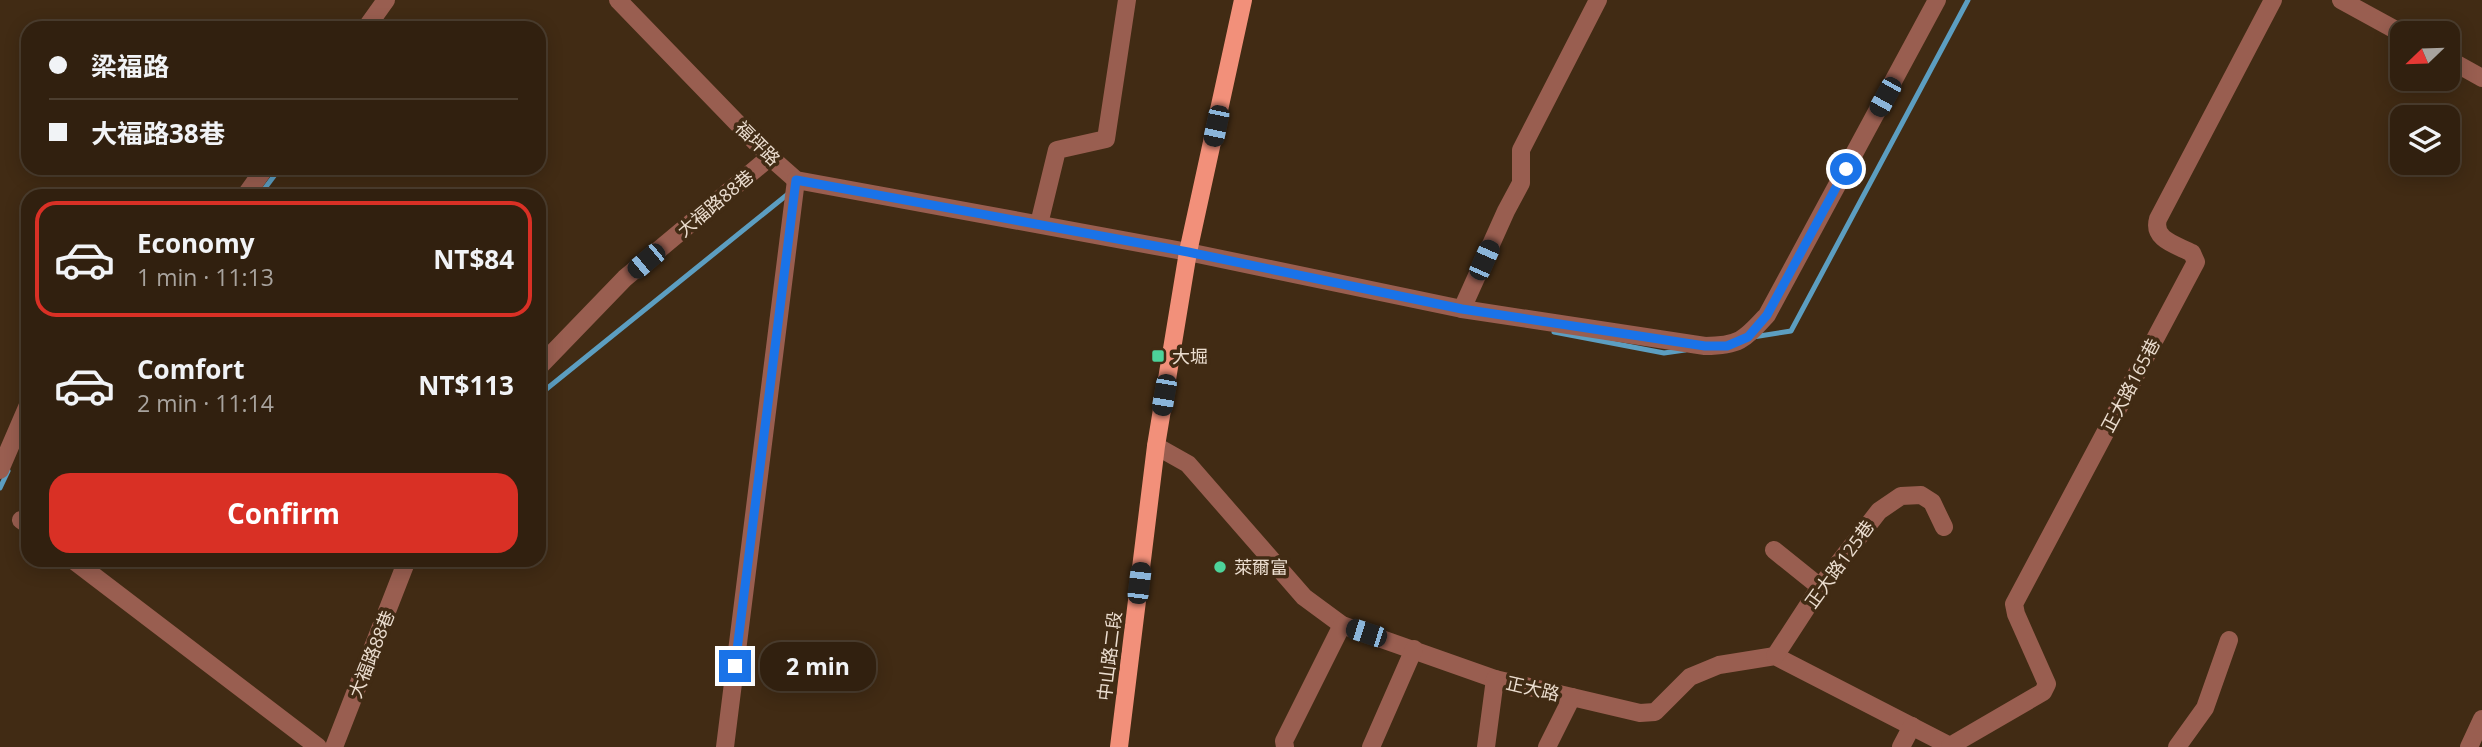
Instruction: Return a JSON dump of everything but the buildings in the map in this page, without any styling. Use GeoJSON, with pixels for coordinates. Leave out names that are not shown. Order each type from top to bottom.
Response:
{"type":"FeatureCollection","features":[{"type":"Feature","properties":{"kind":"main road","name":"中山路二段"},"geometry":{"type":"LineString","coordinates":[[1119,747],[1156,446],[1188,257],[1242,0]]}},
{"type":"Feature","properties":{"kind":"street"},"geometry":{"type":"LineString","coordinates":[[371,21],[386,0]]}},
{"type":"Feature","properties":{"kind":"street","name":"福坪路"},"geometry":{"type":"LineString","coordinates":[[618,0],[770,157],[796,180],[1039,224],[1188,257],[1462,309],[1705,346],[1727,346],[1748,337],[1767,315],[1937,0]]}},
{"type":"Feature","properties":{"kind":"street"},"geometry":{"type":"LineString","coordinates":[[1039,224],[1057,150],[1106,139],[1126,0]]}},
{"type":"Feature","properties":{"kind":"street"},"geometry":{"type":"LineString","coordinates":[[1462,309],[1521,183],[1521,150],[1598,0]]}},
{"type":"Feature","properties":{"kind":"street","name":"正大路165巷"},"geometry":{"type":"LineString","coordinates":[[1951,746],[2046,688],[2047,684],[2014,604],[2196,262],[2192,253],[2159,236],[2155,228],[2273,0]]}},
{"type":"Feature","properties":{"kind":"street"},"geometry":{"type":"LineString","coordinates":[[2341,0],[2390,27]]}},
{"type":"Feature","properties":{"kind":"street"},"geometry":{"type":"LineString","coordinates":[[2460,66],[2482,78]]}},
{"type":"Feature","properties":{"kind":"street","name":"大福路88巷"},"geometry":{"type":"LineString","coordinates":[[546,360],[625,278],[770,157]]}},
{"type":"Feature","properties":{"kind":"street"},"geometry":{"type":"LineString","coordinates":[[725,747],[796,180]]}},
{"type":"Feature","properties":{"kind":"street"},"geometry":{"type":"LineString","coordinates":[[0,470],[21,421]]}},
{"type":"Feature","properties":{"kind":"street","name":"正大路"},"geometry":{"type":"LineString","coordinates":[[1156,446],[1188,464],[1304,597],[1342,625],[1495,679],[1640,713],[1656,712],[1690,677],[1719,665],[1775,656]]}},
{"type":"Feature","properties":{"kind":"street","name":"正大路125巷"},"geometry":{"type":"LineString","coordinates":[[1775,656],[1820,587],[1879,511],[1901,496],[1921,495],[1932,502],[1944,527]]}},
{"type":"Feature","properties":{"kind":"street"},"geometry":{"type":"LineString","coordinates":[[1774,550],[1820,587]]}},
{"type":"Feature","properties":{"kind":"street"},"geometry":{"type":"LineString","coordinates":[[82,567],[318,747]]}},
{"type":"Feature","properties":{"kind":"street","name":"大福路88巷"},"geometry":{"type":"LineString","coordinates":[[334,747],[404,567]]}},
{"type":"Feature","properties":{"kind":"street"},"geometry":{"type":"LineString","coordinates":[[1285,747],[1284,741],[1342,625]]}},
{"type":"Feature","properties":{"kind":"street"},"geometry":{"type":"LineString","coordinates":[[2177,747],[2205,708],[2229,640]]}},
{"type":"Feature","properties":{"kind":"street"},"geometry":{"type":"LineString","coordinates":[[1371,747],[1414,649]]}},
{"type":"Feature","properties":{"kind":"street"},"geometry":{"type":"LineString","coordinates":[[1775,656],[1951,746]]}},
{"type":"Feature","properties":{"kind":"street"},"geometry":{"type":"LineString","coordinates":[[1486,747],[1495,679]]}},
{"type":"Feature","properties":{"kind":"street"},"geometry":{"type":"LineString","coordinates":[[1547,747],[1572,697]]}},
{"type":"Feature","properties":{"kind":"street"},"geometry":{"type":"LineString","coordinates":[[2469,747],[2482,719]]}},
{"type":"Feature","properties":{"kind":"street"},"geometry":{"type":"LineString","coordinates":[[1901,747],[1912,726]]}},
{"type":"Feature","properties":{"kind":"waterway"},"geometry":{"type":"LineString","coordinates":[[1753,337],[1791,331],[1968,0]]}},
{"type":"Feature","properties":{"kind":"waterway"},"geometry":{"type":"LineString","coordinates":[[264,189],[275,175]]}},
{"type":"Feature","properties":{"kind":"waterway"},"geometry":{"type":"LineString","coordinates":[[546,389],[788,194]]}},
{"type":"Feature","properties":{"kind":"waterway"},"geometry":{"type":"LineString","coordinates":[[1554,332],[1664,353],[1685,350]]}},
{"type":"Feature","properties":{"kind":"waterway"},"geometry":{"type":"LineString","coordinates":[[0,488],[8,471]]}},
{"type":"Feature","properties":{"kind":"place","name":"大堀"},"geometry":{"type":"Point","coordinates":[1158,356]}},
{"type":"Feature","properties":{"kind":"place","name":"萊爾富"},"geometry":{"type":"Point","coordinates":[1220,567]}},
{"type":"Feature","properties":{"kind":"route"},"geometry":{"type":"LineString","coordinates":[[735,666],[796,180],[1188,252],[1462,309],[1705,346],[1727,346],[1748,337],[1767,315],[1846,169]]}}]}
